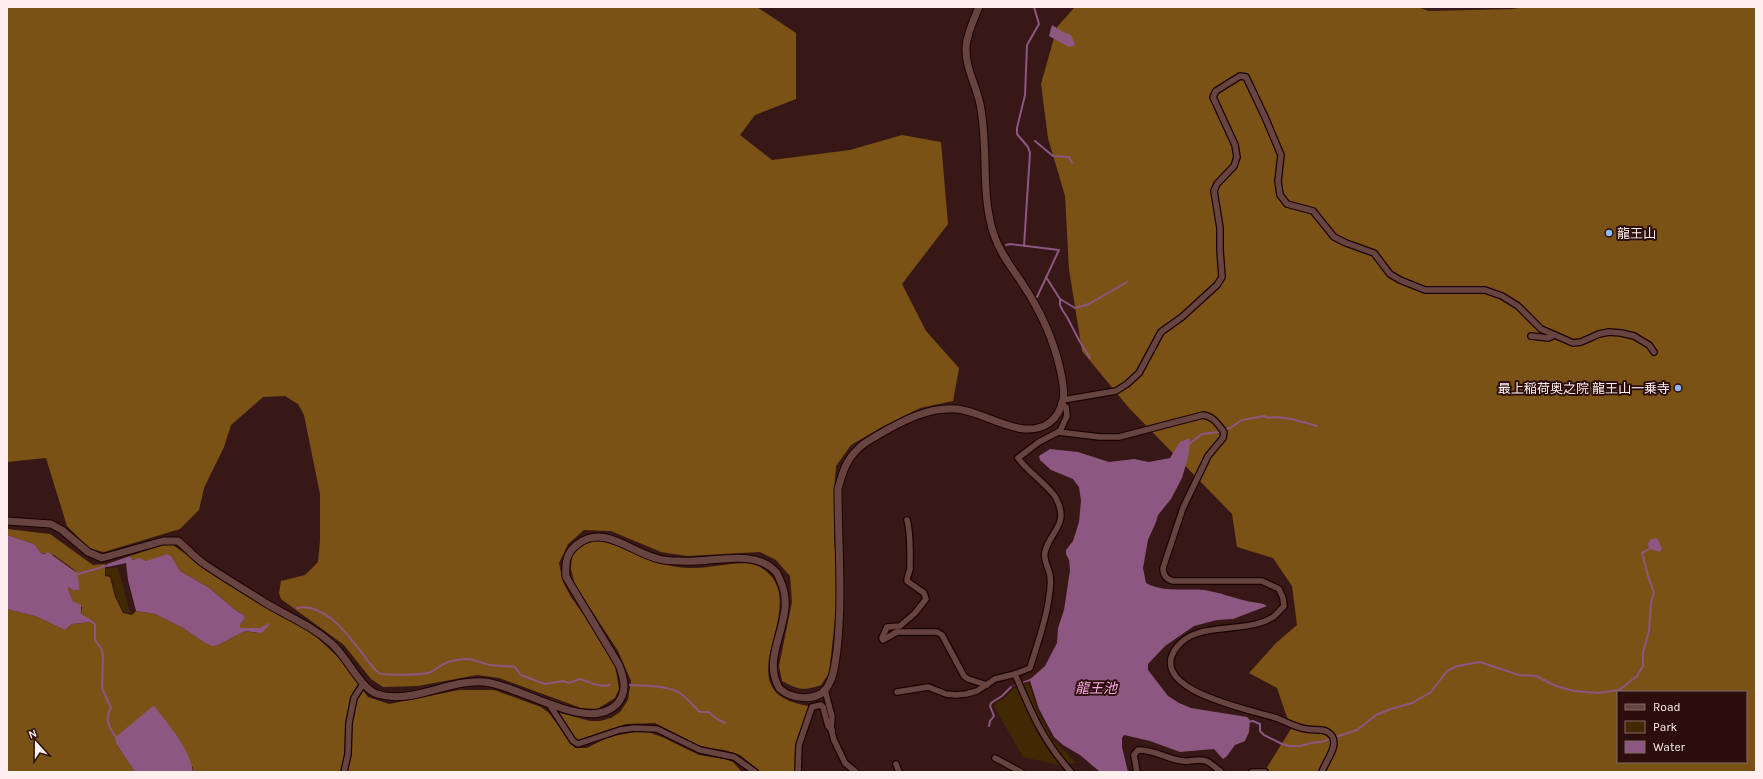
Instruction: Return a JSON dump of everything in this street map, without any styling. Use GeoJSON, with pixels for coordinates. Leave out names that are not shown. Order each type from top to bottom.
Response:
{"type":"FeatureCollection","features":[{"type":"Feature","properties":{"kind":"street"},"geometry":{"type":"LineString","coordinates":[[7,521],[51,524],[62,530],[88,552],[102,558],[164,541],[178,542],[208,566],[265,602],[316,630],[336,647],[363,684],[375,694],[402,697],[461,683],[483,682],[507,687],[549,704],[582,714],[596,714],[609,711],[618,702],[624,692],[625,679],[619,665],[566,577],[565,563],[572,548],[584,539],[594,536],[605,537],[658,559],[682,562],[738,558],[760,561],[776,572],[784,592],[786,603],[773,668],[780,689],[790,694],[805,698],[816,696],[825,690],[831,679],[835,666],[841,592],[838,488],[848,461],[858,448],[895,426],[929,411],[958,409],[978,414],[1019,429],[1030,430],[1044,426],[1055,418],[1062,402],[1062,380],[1050,331],[994,236],[989,215],[985,134],[980,103],[968,68],[966,46],[979,7]]}},
{"type":"Feature","properties":{"kind":"street"},"geometry":{"type":"LineString","coordinates":[[1062,402],[1116,391],[1127,384],[1139,373],[1161,332],[1182,317],[1217,285],[1222,277],[1220,228],[1214,191],[1217,184],[1234,166],[1237,157],[1235,145],[1213,97],[1216,91],[1240,76],[1246,77],[1282,155],[1278,182],[1280,195],[1287,204],[1313,211],[1334,237],[1346,243],[1374,252],[1390,274],[1400,280],[1425,290],[1485,290],[1518,306],[1541,329],[1573,343],[1581,342],[1599,334],[1609,332],[1622,333],[1634,336],[1649,345],[1654,352]]}},
{"type":"Feature","properties":{"kind":"street"},"geometry":{"type":"LineString","coordinates":[[1531,336],[1548,338],[1555,335]]}},
{"type":"Feature","properties":{"kind":"street"},"geometry":{"type":"LineString","coordinates":[[897,692],[928,687],[946,694],[956,695],[977,691],[995,679],[1015,674],[1030,668],[1040,640],[1049,597],[1050,576],[1045,559],[1045,551],[1059,526],[1060,509],[1055,497],[1018,458],[1039,442],[1060,431],[1068,411],[1062,402]]}},
{"type":"Feature","properties":{"kind":"street"},"geometry":{"type":"LineString","coordinates":[[1058,432],[1100,437],[1119,437],[1203,415],[1211,416],[1216,420],[1224,432],[1223,438],[1208,456],[1183,508],[1162,568],[1163,573],[1168,579],[1173,581],[1262,581],[1278,589],[1283,598],[1284,606],[1274,616],[1263,622],[1248,627],[1200,632],[1185,639],[1177,646],[1172,655],[1170,665],[1171,670],[1176,678],[1191,690],[1228,704],[1278,718],[1306,729],[1324,730],[1332,735],[1334,742],[1333,748],[1322,772]]}},
{"type":"Feature","properties":{"kind":"street"},"geometry":{"type":"LineString","coordinates":[[908,520],[911,532],[909,544],[910,571],[907,581],[924,592],[926,599],[915,613],[900,626],[887,627],[882,638],[883,640],[898,632],[937,632],[942,635],[964,676],[968,679],[987,685]]}},
{"type":"Feature","properties":{"kind":"street"},"geometry":{"type":"LineString","coordinates":[[1015,674],[1037,725],[1056,756],[1071,772]]}},
{"type":"Feature","properties":{"kind":"street"},"geometry":{"type":"LineString","coordinates":[[344,772],[348,754],[349,723],[354,698],[363,684]]}},
{"type":"Feature","properties":{"kind":"street"},"geometry":{"type":"LineString","coordinates":[[825,690],[832,717],[832,730],[839,751],[845,763],[856,772]]}},
{"type":"Feature","properties":{"kind":"street"},"geometry":{"type":"LineString","coordinates":[[549,704],[569,735],[578,744],[620,730],[652,728],[664,732],[700,750],[734,757],[754,772]]}},
{"type":"Feature","properties":{"kind":"street"},"geometry":{"type":"LineString","coordinates":[[798,772],[799,745],[812,707],[821,705],[823,707],[828,726],[832,730]]}},
{"type":"Feature","properties":{"kind":"street"},"geometry":{"type":"LineString","coordinates":[[1137,772],[1134,755],[1138,750],[1149,750],[1174,760],[1184,762],[1200,759],[1207,761],[1221,772]]}},
{"type":"Feature","properties":{"kind":"street"},"geometry":{"type":"LineString","coordinates":[[995,758],[1021,772]]}},
{"type":"Feature","properties":{"kind":"street"},"geometry":{"type":"LineString","coordinates":[[896,764],[899,772]]}},
{"type":"Feature","properties":{"kind":"street"},"geometry":{"type":"LineString","coordinates":[[1252,772],[1265,772]]}},
{"type":"Feature","properties":{"kind":"green space"},"geometry":{"type":"Polygon","coordinates":[[[118,567],[130,613],[124,612],[116,597],[111,575],[106,575],[106,569],[118,567]]]}},
{"type":"Feature","properties":{"kind":"green space"},"geometry":{"type":"Polygon","coordinates":[[[1029,683],[1037,710],[1052,739],[1076,763],[1058,765],[1023,757],[995,708],[995,704],[1006,697],[1014,688],[1029,683]]]}},
{"type":"Feature","properties":{"kind":"shaded area"},"geometry":{"type":"Polygon","coordinates":[[[7,7],[757,7],[796,33],[796,99],[755,115],[740,135],[772,160],[850,150],[902,135],[941,142],[948,224],[902,284],[926,331],[959,368],[953,401],[920,408],[882,427],[851,445],[836,466],[834,491],[834,538],[838,593],[829,673],[821,685],[801,689],[782,681],[779,666],[792,602],[790,576],[776,560],[760,552],[687,556],[661,552],[611,531],[584,530],[568,544],[559,563],[563,582],[571,597],[588,621],[615,665],[619,689],[615,698],[597,709],[581,708],[499,678],[477,675],[418,686],[383,687],[371,679],[344,645],[281,599],[279,593],[281,581],[305,575],[318,562],[320,541],[320,494],[304,415],[298,404],[285,396],[263,397],[231,425],[224,447],[204,488],[199,510],[180,529],[104,552],[90,549],[67,526],[46,458],[7,462],[7,7]]]}},
{"type":"Feature","properties":{"kind":"shaded area"},"geometry":{"type":"Polygon","coordinates":[[[1075,7],[1417,7],[1429,11],[1513,9],[1523,7],[1756,7],[1756,772],[1257,772],[1266,769],[1291,729],[1277,688],[1249,673],[1276,643],[1297,625],[1292,586],[1273,558],[1237,547],[1232,514],[1129,408],[1082,351],[1069,269],[1065,196],[1048,138],[1041,84],[1057,27],[1075,7]]]}},
{"type":"Feature","properties":{"kind":"shaded area"},"geometry":{"type":"Polygon","coordinates":[[[7,529],[50,534],[93,565],[105,564],[105,576],[110,577],[115,597],[123,613],[132,615],[136,611],[155,614],[183,628],[205,643],[218,645],[245,631],[258,633],[265,630],[266,627],[256,629],[240,628],[240,625],[245,618],[244,615],[238,612],[208,587],[180,571],[172,557],[161,556],[146,561],[137,559],[133,560],[130,556],[170,543],[214,574],[309,630],[339,658],[368,697],[389,704],[459,690],[494,690],[541,707],[549,713],[575,748],[587,748],[608,737],[635,732],[648,732],[699,755],[725,759],[733,762],[742,772],[193,772],[193,767],[117,745],[135,772],[7,772],[7,609],[35,616],[65,630],[72,624],[91,622],[81,614],[82,607],[73,601],[68,589],[68,587],[73,590],[80,590],[76,572],[54,555],[41,553],[34,544],[7,535],[7,529]]]}},
{"type":"Feature","properties":{"kind":"shaded area"},"geometry":{"type":"Polygon","coordinates":[[[592,540],[603,540],[610,542],[660,563],[682,568],[742,563],[755,565],[767,572],[778,588],[780,607],[768,668],[771,685],[783,698],[809,706],[797,741],[795,772],[761,772],[740,755],[724,750],[702,747],[655,723],[626,724],[578,740],[573,736],[559,716],[560,713],[590,721],[600,721],[611,718],[620,712],[628,700],[631,681],[618,651],[575,585],[571,569],[572,555],[581,545],[592,540]]]}},
{"type":"Feature","properties":{"kind":"water"},"geometry":{"type":"Polygon","coordinates":[[[1052,25],[1071,35],[1075,44],[1074,46],[1069,47],[1049,36],[1052,25]]]}},
{"type":"Feature","properties":{"kind":"water","name":"龍王池"},"geometry":{"type":"Polygon","coordinates":[[[1190,438],[1189,454],[1182,478],[1171,499],[1158,515],[1148,540],[1143,568],[1146,583],[1160,588],[1175,590],[1210,591],[1267,606],[1233,619],[1217,620],[1194,626],[1165,646],[1148,664],[1148,670],[1168,696],[1179,703],[1191,708],[1247,717],[1250,720],[1249,732],[1245,741],[1235,745],[1223,759],[1214,749],[1180,752],[1150,741],[1124,735],[1122,738],[1122,747],[1128,772],[1100,772],[1080,755],[1063,745],[1054,737],[1039,709],[1030,681],[1009,687],[1030,679],[1045,666],[1057,643],[1058,628],[1064,610],[1070,570],[1066,550],[1073,541],[1079,522],[1081,501],[1079,487],[1073,479],[1051,470],[1040,460],[1039,456],[1050,449],[1078,452],[1109,462],[1134,459],[1149,462],[1170,458],[1180,442],[1190,438]]]}},
{"type":"Feature","properties":{"kind":"water"},"geometry":{"type":"Polygon","coordinates":[[[7,535],[34,544],[41,553],[44,554],[48,552],[77,573],[80,590],[73,590],[68,587],[68,589],[73,601],[81,605],[81,614],[91,620],[91,622],[72,624],[65,630],[35,616],[7,609],[7,535]]]}},
{"type":"Feature","properties":{"kind":"water"},"geometry":{"type":"Polygon","coordinates":[[[1657,538],[1662,548],[1660,552],[1649,549],[1648,543],[1651,539],[1657,538]]]}},
{"type":"Feature","properties":{"kind":"water"},"geometry":{"type":"Polygon","coordinates":[[[167,554],[172,557],[180,571],[208,587],[238,612],[244,615],[245,618],[240,625],[240,628],[260,628],[269,623],[270,624],[263,632],[245,631],[218,645],[212,646],[183,628],[155,614],[136,611],[128,580],[126,563],[108,567],[107,564],[130,556],[133,560],[139,558],[146,561],[167,554]]]}},
{"type":"Feature","properties":{"kind":"water"},"geometry":{"type":"Polygon","coordinates":[[[153,706],[183,746],[188,755],[193,772],[135,772],[117,745],[115,738],[153,706]]]}},
{"type":"Feature","properties":{"kind":"waterway"},"geometry":{"type":"LineString","coordinates":[[1024,246],[1030,153],[1028,147],[1017,134],[1017,128],[1025,95],[1027,45],[1039,24],[1034,7]]}},
{"type":"Feature","properties":{"kind":"waterway"},"geometry":{"type":"LineString","coordinates":[[1035,141],[1053,156],[1069,157],[1072,163]]}},
{"type":"Feature","properties":{"kind":"waterway"},"geometry":{"type":"LineString","coordinates":[[1006,245],[1010,244],[1059,250],[1037,297]]}},
{"type":"Feature","properties":{"kind":"waterway"},"geometry":{"type":"LineString","coordinates":[[1046,277],[1060,299],[1075,308],[1089,304],[1127,282]]}},
{"type":"Feature","properties":{"kind":"waterway"},"geometry":{"type":"LineString","coordinates":[[1060,299],[1060,305],[1063,311],[1090,358]]}},
{"type":"Feature","properties":{"kind":"waterway"},"geometry":{"type":"LineString","coordinates":[[1189,444],[1202,434],[1218,432],[1230,428],[1242,420],[1264,416],[1269,418],[1276,417],[1292,419],[1317,426]]}},
{"type":"Feature","properties":{"kind":"waterway"},"geometry":{"type":"LineString","coordinates":[[1247,722],[1253,721],[1260,724],[1260,731],[1264,735],[1289,746],[1301,746],[1321,742],[1357,730],[1376,715],[1412,703],[1431,692],[1447,671],[1457,666],[1480,662],[1519,675],[1536,676],[1556,686],[1574,691],[1598,693],[1619,690],[1637,676],[1643,666],[1643,652],[1649,631],[1651,602],[1654,593],[1642,553],[1651,548]]}},
{"type":"Feature","properties":{"kind":"waterway"},"geometry":{"type":"LineString","coordinates":[[75,575],[109,565]]}},
{"type":"Feature","properties":{"kind":"waterway"},"geometry":{"type":"LineString","coordinates":[[297,608],[318,610],[327,616],[345,632],[375,670],[382,674],[405,675],[427,673],[449,662],[468,659],[490,665],[515,667],[521,675],[545,684],[563,681],[569,683],[580,679],[598,685],[610,685]]}},
{"type":"Feature","properties":{"kind":"waterway"},"geometry":{"type":"LineString","coordinates":[[89,620],[95,624],[95,640],[101,648],[103,655],[102,688],[111,708],[108,715],[108,723],[116,737],[119,737]]}},
{"type":"Feature","properties":{"kind":"waterway"},"geometry":{"type":"LineString","coordinates":[[630,685],[656,686],[674,690],[683,695],[700,712],[709,712],[717,719],[725,723]]}},
{"type":"Feature","properties":{"kind":"waterway"},"geometry":{"type":"LineString","coordinates":[[989,726],[990,721],[994,716],[990,706],[991,703],[1002,696],[1011,687]]}},
{"type":"Feature","properties":{"kind":"place","name":"龍王山"},"geometry":{"type":"Point","coordinates":[1609,233]}},
{"type":"Feature","properties":{"kind":"place","name":"最上稲荷奥之院 龍王山一乗寺"},"geometry":{"type":"Point","coordinates":[1678,388]}}]}
